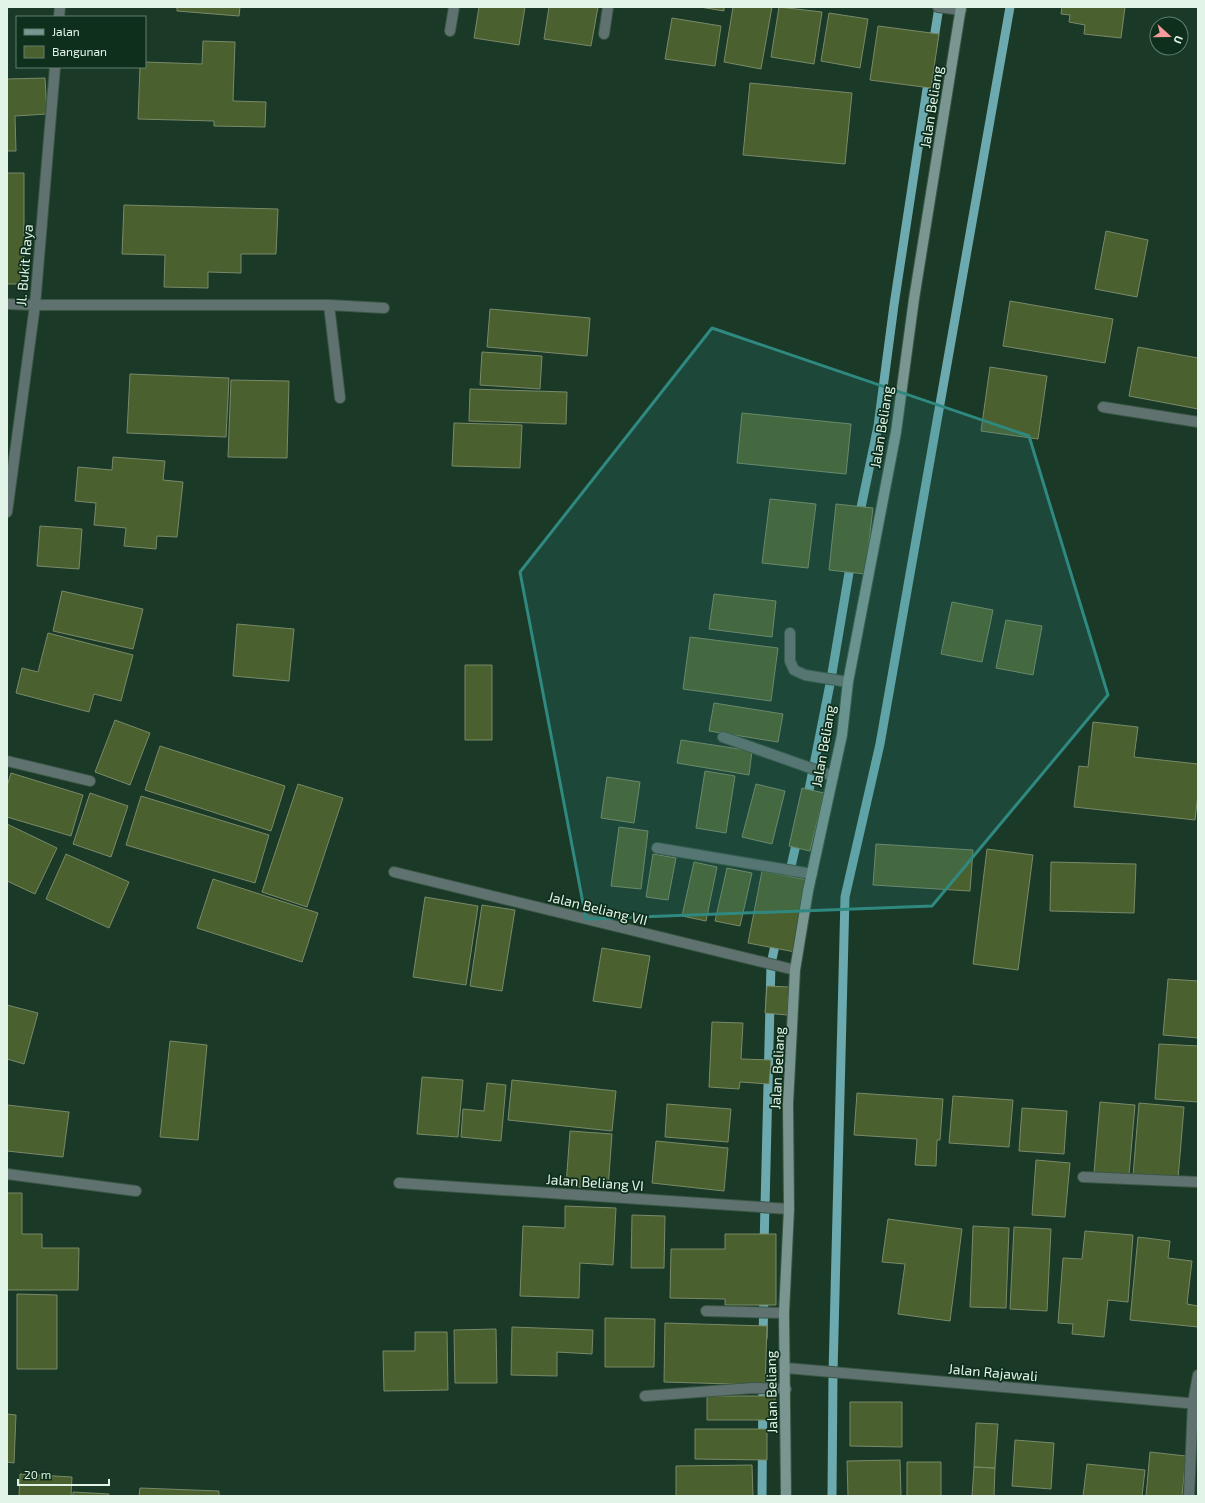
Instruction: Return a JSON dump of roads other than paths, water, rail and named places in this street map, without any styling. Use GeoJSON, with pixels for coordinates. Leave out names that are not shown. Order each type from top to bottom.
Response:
{"type":"FeatureCollection","features":[{"type":"Feature","properties":{"kind":"street"},"geometry":{"type":"LineString","coordinates":[[450,31],[454,7]]}},
{"type":"Feature","properties":{"kind":"street"},"geometry":{"type":"LineString","coordinates":[[604,34],[608,7]]}},
{"type":"Feature","properties":{"kind":"street"},"geometry":{"type":"LineString","coordinates":[[938,7],[961,9]]}},
{"type":"Feature","properties":{"kind":"street","name":"Jalan Beliang"},"geometry":{"type":"LineString","coordinates":[[786,1496],[786,1368],[784,1313],[789,1209],[788,1104],[795,970],[812,874],[842,735],[848,682],[896,432],[914,299],[961,9]]}},
{"type":"Feature","properties":{"kind":"street","name":"Jl. Bukit Raya"},"geometry":{"type":"LineString","coordinates":[[7,512],[35,305],[55,68]]}},
{"type":"Feature","properties":{"kind":"street"},"geometry":{"type":"LineString","coordinates":[[7,304],[329,306],[384,308]]}},
{"type":"Feature","properties":{"kind":"street"},"geometry":{"type":"LineString","coordinates":[[329,306],[340,398]]}},
{"type":"Feature","properties":{"kind":"street"},"geometry":{"type":"LineString","coordinates":[[1103,407],[1198,422]]}},
{"type":"Feature","properties":{"kind":"street"},"geometry":{"type":"LineString","coordinates":[[790,633],[790,661],[794,670],[805,675],[848,682]]}},
{"type":"Feature","properties":{"kind":"street"},"geometry":{"type":"LineString","coordinates":[[723,737],[833,776]]}},
{"type":"Feature","properties":{"kind":"street"},"geometry":{"type":"LineString","coordinates":[[7,761],[90,781]]}},
{"type":"Feature","properties":{"kind":"street"},"geometry":{"type":"LineString","coordinates":[[657,848],[812,874]]}},
{"type":"Feature","properties":{"kind":"street","name":"Jalan Beliang VII"},"geometry":{"type":"LineString","coordinates":[[394,872],[795,970]]}},
{"type":"Feature","properties":{"kind":"street"},"geometry":{"type":"LineString","coordinates":[[7,1174],[136,1191]]}},
{"type":"Feature","properties":{"kind":"street"},"geometry":{"type":"LineString","coordinates":[[1083,1177],[1198,1182]]}},
{"type":"Feature","properties":{"kind":"street","name":"Jalan Beliang VI"},"geometry":{"type":"LineString","coordinates":[[399,1183],[789,1209]]}},
{"type":"Feature","properties":{"kind":"street"},"geometry":{"type":"LineString","coordinates":[[706,1311],[784,1313]]}},
{"type":"Feature","properties":{"kind":"street","name":"Jalan Rajawali"},"geometry":{"type":"LineString","coordinates":[[786,1368],[1196,1404]]}},
{"type":"Feature","properties":{"kind":"street"},"geometry":{"type":"LineString","coordinates":[[1189,1496],[1198,1375]]}},
{"type":"Feature","properties":{"kind":"street"},"geometry":{"type":"LineString","coordinates":[[645,1396],[753,1388],[786,1389]]}},
{"type":"Feature","properties":{"kind":"waterway"},"geometry":{"type":"LineString","coordinates":[[933,45],[939,7]]}},
{"type":"Feature","properties":{"kind":"waterway"},"geometry":{"type":"LineString","coordinates":[[832,1496],[833,1373],[845,897],[880,744],[1010,7]]}},
{"type":"Feature","properties":{"kind":"waterway"},"geometry":{"type":"LineString","coordinates":[[859,517],[878,426],[894,305],[929,76]]}},
{"type":"Feature","properties":{"kind":"waterway"},"geometry":{"type":"LineString","coordinates":[[807,800],[831,679],[851,561]]}},
{"type":"Feature","properties":{"kind":"waterway"},"geometry":{"type":"LineString","coordinates":[[786,888],[798,836]]}},
{"type":"Feature","properties":{"kind":"waterway"},"geometry":{"type":"LineString","coordinates":[[764,1246],[771,964],[777,936]]}},
{"type":"Feature","properties":{"kind":"waterway"},"geometry":{"type":"LineString","coordinates":[[763,1338],[764,1293]]}},
{"type":"Feature","properties":{"kind":"waterway"},"geometry":{"type":"LineString","coordinates":[[762,1496],[763,1381]]}}]}
